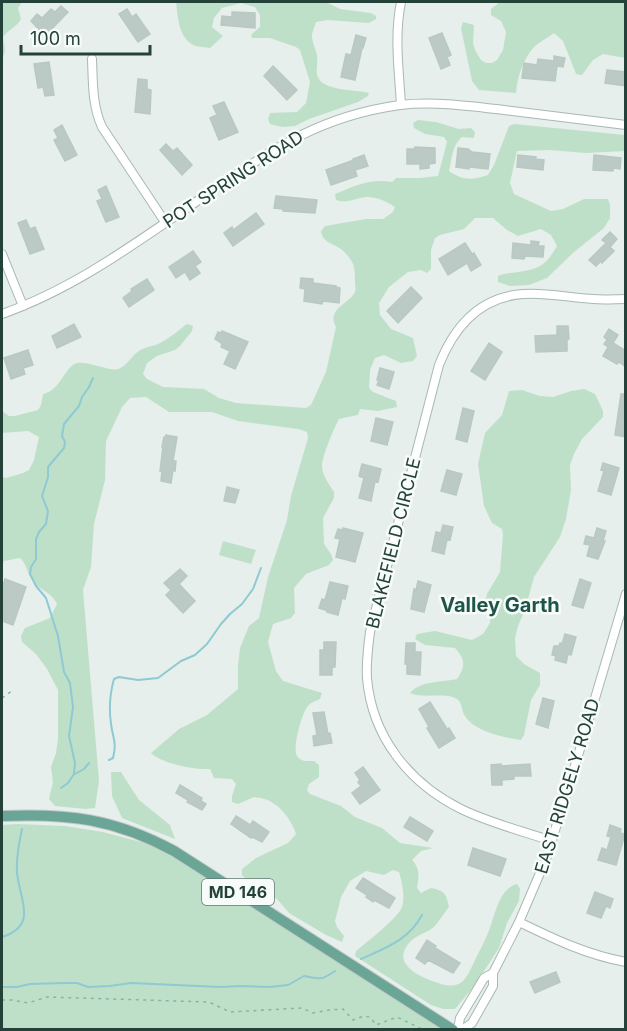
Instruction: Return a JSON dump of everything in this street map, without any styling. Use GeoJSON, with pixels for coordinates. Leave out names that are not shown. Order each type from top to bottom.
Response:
{"type":"FeatureCollection","features":[{"type":"Feature","properties":{"kind":"main road","name":"MD 146"},"geometry":{"type":"LineString","coordinates":[[2,816],[53,815],[82,819],[127,829],[150,838],[174,851],[453,1029]]}},
{"type":"Feature","properties":{"kind":"street"},"geometry":{"type":"LineString","coordinates":[[401,2],[396,40],[401,105]]}},
{"type":"Feature","properties":{"kind":"street"},"geometry":{"type":"LineString","coordinates":[[92,58],[93,98],[98,118],[109,139],[165,222]]}},
{"type":"Feature","properties":{"kind":"street","name":"POT SPRING ROAD"},"geometry":{"type":"LineString","coordinates":[[2,314],[79,279],[294,138],[323,124],[354,114],[401,105],[452,105],[626,125]]}},
{"type":"Feature","properties":{"kind":"street"},"geometry":{"type":"LineString","coordinates":[[2,254],[23,306]]}},
{"type":"Feature","properties":{"kind":"street","name":"BLAKEFIELD CIRCLE"},"geometry":{"type":"LineString","coordinates":[[552,841],[462,810],[423,785],[406,769],[391,749],[380,726],[372,702],[367,653],[370,632],[439,365],[456,332],[467,318],[481,308],[495,300],[521,294],[626,299]]}},
{"type":"Feature","properties":{"kind":"street","name":"EAST RIDGELY ROAD"},"geometry":{"type":"LineString","coordinates":[[460,1029],[472,1023],[493,986],[493,973],[540,875],[626,594]]}},
{"type":"Feature","properties":{"kind":"street"},"geometry":{"type":"LineString","coordinates":[[519,922],[583,951],[626,962]]}},
{"type":"Feature","properties":{"kind":"path"},"geometry":{"type":"LineString","coordinates":[[2,698],[12,691]]}},
{"type":"Feature","properties":{"kind":"path"},"geometry":{"type":"LineString","coordinates":[[2,1000],[28,1003],[47,997],[209,1002],[230,1012],[302,1008],[313,1013],[343,1009],[353,1020],[364,1016],[370,1017],[376,1025],[397,1017],[424,1029]]}},
{"type":"Feature","properties":{"kind":"green space"},"geometry":{"type":"Polygon","coordinates":[[[4,2],[22,2],[18,8],[21,19],[3,37],[5,50],[2,62],[2,5],[4,2]]]}},
{"type":"Feature","properties":{"kind":"green space"},"geometry":{"type":"Polygon","coordinates":[[[176,2],[326,2],[340,9],[371,13],[376,16],[376,19],[369,23],[327,20],[316,22],[312,36],[317,55],[317,75],[320,80],[332,87],[369,93],[368,96],[295,126],[282,127],[270,124],[268,119],[270,113],[297,112],[306,103],[310,82],[300,50],[270,38],[252,38],[251,35],[260,27],[260,15],[255,7],[241,3],[222,8],[214,18],[212,27],[223,36],[210,48],[195,46],[182,33],[176,2]]]}},
{"type":"Feature","properties":{"kind":"green space"},"geometry":{"type":"Polygon","coordinates":[[[500,2],[625,2],[625,58],[603,54],[593,60],[582,75],[576,74],[563,41],[554,33],[530,52],[519,75],[516,93],[479,90],[472,81],[461,28],[463,22],[474,25],[473,43],[481,60],[492,63],[497,60],[503,50],[506,32],[501,21],[491,15],[491,9],[500,2]]]}},
{"type":"Feature","properties":{"kind":"green space"},"geometry":{"type":"Polygon","coordinates":[[[418,120],[436,122],[459,129],[471,128],[475,132],[474,138],[462,137],[456,144],[449,171],[468,179],[488,175],[509,126],[514,124],[625,135],[625,151],[586,153],[549,150],[517,151],[510,183],[514,194],[551,211],[563,209],[584,199],[608,199],[610,205],[610,218],[604,228],[547,278],[529,285],[510,286],[498,282],[498,276],[532,269],[546,262],[557,246],[551,235],[541,229],[518,236],[493,218],[475,218],[464,229],[435,238],[431,250],[431,269],[427,273],[421,270],[408,272],[389,287],[379,303],[380,315],[391,329],[413,338],[417,356],[413,361],[401,363],[384,355],[375,358],[370,370],[369,388],[373,392],[396,401],[397,407],[378,411],[360,409],[358,415],[339,419],[331,435],[322,466],[324,476],[334,492],[334,498],[323,518],[324,544],[333,560],[329,565],[306,574],[294,588],[295,613],[291,618],[273,624],[268,642],[276,671],[283,681],[322,693],[320,699],[311,704],[303,715],[296,746],[297,756],[300,759],[314,761],[319,765],[319,777],[309,784],[307,790],[310,794],[341,806],[355,817],[382,828],[400,843],[433,848],[421,851],[412,860],[418,873],[417,888],[421,893],[431,888],[442,892],[446,896],[449,907],[435,926],[412,940],[405,949],[403,956],[410,969],[441,984],[449,986],[460,983],[467,975],[485,939],[501,897],[517,884],[520,889],[519,901],[507,923],[499,948],[475,985],[455,1009],[443,1009],[431,1005],[355,956],[356,951],[387,925],[401,909],[403,896],[399,872],[393,870],[384,875],[366,871],[350,881],[341,897],[335,921],[344,936],[342,942],[326,935],[289,913],[277,899],[250,884],[242,875],[242,869],[256,858],[288,843],[296,834],[281,809],[269,801],[254,797],[238,804],[232,802],[236,784],[232,779],[214,778],[210,769],[179,766],[151,753],[179,729],[207,715],[238,689],[240,648],[249,626],[259,618],[268,577],[287,520],[291,496],[308,438],[307,432],[238,421],[212,412],[169,412],[146,397],[130,398],[122,407],[106,441],[105,480],[94,524],[91,567],[83,590],[99,781],[95,808],[55,806],[49,799],[53,782],[51,767],[58,739],[58,690],[47,669],[36,654],[22,642],[21,636],[25,628],[50,618],[57,604],[30,577],[20,558],[4,561],[2,566],[2,477],[6,478],[29,470],[34,460],[39,437],[28,431],[2,433],[2,411],[9,416],[15,416],[38,410],[43,394],[54,388],[73,365],[82,363],[118,369],[139,351],[157,345],[187,324],[193,326],[192,331],[180,346],[147,363],[143,374],[147,379],[163,387],[204,389],[219,398],[236,403],[306,408],[311,405],[326,372],[336,327],[334,316],[355,292],[355,271],[352,262],[343,250],[325,240],[321,231],[325,226],[366,219],[383,219],[393,212],[395,207],[370,197],[340,201],[336,200],[335,194],[370,182],[392,182],[396,178],[438,176],[447,142],[444,137],[425,134],[414,128],[413,123],[418,120]]]}},
{"type":"Feature","properties":{"kind":"green space"},"geometry":{"type":"Polygon","coordinates":[[[584,389],[595,394],[603,411],[603,417],[582,439],[574,454],[570,465],[571,490],[566,519],[560,537],[534,577],[518,626],[515,638],[516,656],[524,664],[540,673],[540,685],[531,700],[521,740],[506,738],[475,726],[464,714],[457,699],[410,693],[425,684],[457,679],[463,666],[461,656],[455,648],[425,645],[415,639],[417,634],[435,631],[472,640],[483,634],[490,623],[491,611],[486,600],[500,572],[503,535],[502,529],[492,523],[484,506],[478,464],[485,433],[502,415],[509,391],[522,390],[540,396],[553,397],[584,389]]]}},
{"type":"Feature","properties":{"kind":"green space"},"geometry":{"type":"Polygon","coordinates":[[[223,541],[256,550],[251,564],[219,555],[223,541]]]}},
{"type":"Feature","properties":{"kind":"green space"},"geometry":{"type":"Polygon","coordinates":[[[111,772],[121,772],[139,800],[170,825],[175,839],[122,818],[112,796],[111,772]]]}},
{"type":"Feature","properties":{"kind":"green space"},"geometry":{"type":"Polygon","coordinates":[[[2,825],[65,826],[103,832],[148,844],[171,856],[444,1030],[2,1030],[2,825]]]}},
{"type":"Feature","properties":{"kind":"building"},"geometry":{"type":"Polygon","coordinates":[[[61,6],[68,12],[45,36],[31,21],[37,14],[42,18],[51,9],[55,12],[61,6]]]}},
{"type":"Feature","properties":{"kind":"building"},"geometry":{"type":"Polygon","coordinates":[[[127,9],[132,17],[136,14],[150,34],[138,42],[119,14],[127,9]]]}},
{"type":"Feature","properties":{"kind":"building"},"geometry":{"type":"Polygon","coordinates":[[[232,12],[255,13],[255,28],[221,25],[222,16],[232,17],[232,12]]]}},
{"type":"Feature","properties":{"kind":"building"},"geometry":{"type":"Polygon","coordinates":[[[442,33],[451,55],[447,57],[450,65],[441,69],[429,38],[442,33]]]}},
{"type":"Feature","properties":{"kind":"building"},"geometry":{"type":"Polygon","coordinates":[[[356,35],[366,38],[355,80],[341,77],[346,54],[351,55],[356,35]]]}},
{"type":"Feature","properties":{"kind":"building"},"geometry":{"type":"Polygon","coordinates":[[[554,56],[565,58],[563,67],[557,66],[555,81],[522,78],[524,63],[537,65],[538,59],[554,61],[554,56]]]}},
{"type":"Feature","properties":{"kind":"building"},"geometry":{"type":"Polygon","coordinates":[[[49,62],[54,95],[45,96],[43,87],[38,88],[34,64],[49,62]]]}},
{"type":"Feature","properties":{"kind":"building"},"geometry":{"type":"Polygon","coordinates":[[[273,66],[297,90],[287,100],[264,76],[273,66]]]}},
{"type":"Feature","properties":{"kind":"building"},"geometry":{"type":"Polygon","coordinates":[[[607,70],[626,72],[626,86],[605,83],[607,70]]]}},
{"type":"Feature","properties":{"kind":"building"},"geometry":{"type":"Polygon","coordinates":[[[138,79],[147,80],[147,89],[151,90],[150,114],[135,112],[138,79]]]}},
{"type":"Feature","properties":{"kind":"building"},"geometry":{"type":"Polygon","coordinates":[[[224,102],[238,132],[219,140],[210,118],[217,115],[213,106],[224,102]]]}},
{"type":"Feature","properties":{"kind":"building"},"geometry":{"type":"Polygon","coordinates":[[[62,125],[77,155],[65,161],[54,140],[58,138],[54,130],[62,125]]]}},
{"type":"Feature","properties":{"kind":"building"},"geometry":{"type":"Polygon","coordinates":[[[166,144],[173,151],[177,148],[192,165],[182,175],[160,150],[166,144]]]}},
{"type":"Feature","properties":{"kind":"building"},"geometry":{"type":"Polygon","coordinates":[[[415,147],[435,148],[435,163],[429,164],[429,168],[420,169],[420,164],[407,164],[407,149],[415,149],[415,147]]]}},
{"type":"Feature","properties":{"kind":"building"},"geometry":{"type":"Polygon","coordinates":[[[458,148],[490,154],[488,169],[456,167],[458,148]]]}},
{"type":"Feature","properties":{"kind":"building"},"geometry":{"type":"Polygon","coordinates":[[[364,155],[368,166],[355,170],[357,176],[331,185],[326,170],[364,155]]]}},
{"type":"Feature","properties":{"kind":"building"},"geometry":{"type":"Polygon","coordinates":[[[518,155],[544,160],[543,170],[517,167],[518,155]]]}},
{"type":"Feature","properties":{"kind":"building"},"geometry":{"type":"Polygon","coordinates":[[[594,155],[621,158],[620,169],[593,170],[594,155]]]}},
{"type":"Feature","properties":{"kind":"building"},"geometry":{"type":"Polygon","coordinates":[[[106,186],[119,217],[106,222],[97,201],[102,199],[98,190],[106,186]]]}},
{"type":"Feature","properties":{"kind":"building"},"geometry":{"type":"Polygon","coordinates":[[[276,196],[317,200],[315,213],[283,211],[283,209],[274,208],[276,196]]]}},
{"type":"Feature","properties":{"kind":"building"},"geometry":{"type":"Polygon","coordinates":[[[256,213],[264,224],[233,246],[224,233],[232,227],[233,230],[256,213]]]}},
{"type":"Feature","properties":{"kind":"building"},"geometry":{"type":"Polygon","coordinates":[[[26,220],[30,229],[35,227],[44,249],[30,254],[18,223],[26,220]]]}},
{"type":"Feature","properties":{"kind":"building"},"geometry":{"type":"Polygon","coordinates":[[[610,232],[617,239],[610,247],[614,251],[596,266],[589,260],[606,243],[602,240],[610,232]]]}},
{"type":"Feature","properties":{"kind":"building"},"geometry":{"type":"Polygon","coordinates":[[[531,241],[539,242],[538,246],[544,246],[543,257],[512,258],[513,243],[531,245],[531,241]]]}},
{"type":"Feature","properties":{"kind":"building"},"geometry":{"type":"Polygon","coordinates":[[[465,243],[481,265],[471,271],[467,263],[448,275],[439,259],[465,243]]]}},
{"type":"Feature","properties":{"kind":"building"},"geometry":{"type":"Polygon","coordinates":[[[193,251],[201,262],[195,266],[200,273],[190,280],[185,272],[176,278],[169,267],[193,251]]]}},
{"type":"Feature","properties":{"kind":"building"},"geometry":{"type":"Polygon","coordinates":[[[301,278],[313,279],[313,283],[340,288],[339,303],[323,301],[322,304],[304,301],[305,289],[300,288],[301,278]]]}},
{"type":"Feature","properties":{"kind":"building"},"geometry":{"type":"Polygon","coordinates":[[[147,279],[154,290],[129,307],[123,298],[132,291],[131,289],[147,279]]]}},
{"type":"Feature","properties":{"kind":"building"},"geometry":{"type":"Polygon","coordinates":[[[411,287],[422,298],[398,323],[387,311],[411,287]]]}},
{"type":"Feature","properties":{"kind":"building"},"geometry":{"type":"Polygon","coordinates":[[[74,324],[81,337],[57,348],[52,336],[74,324]]]}},
{"type":"Feature","properties":{"kind":"building"},"geometry":{"type":"Polygon","coordinates":[[[557,326],[568,326],[567,351],[536,352],[535,336],[557,335],[557,326]]]}},
{"type":"Feature","properties":{"kind":"building"},"geometry":{"type":"Polygon","coordinates":[[[609,329],[618,335],[613,343],[626,351],[626,367],[603,356],[608,347],[604,344],[607,340],[604,337],[609,329]]]}},
{"type":"Feature","properties":{"kind":"building"},"geometry":{"type":"Polygon","coordinates":[[[222,331],[248,342],[235,369],[224,364],[230,351],[221,347],[221,343],[215,339],[218,332],[222,331]]]}},
{"type":"Feature","properties":{"kind":"building"},"geometry":{"type":"Polygon","coordinates":[[[489,343],[502,352],[485,380],[471,371],[489,343]]]}},
{"type":"Feature","properties":{"kind":"building"},"geometry":{"type":"Polygon","coordinates":[[[28,350],[33,365],[23,368],[25,374],[11,379],[4,358],[28,350]]]}},
{"type":"Feature","properties":{"kind":"building"},"geometry":{"type":"Polygon","coordinates":[[[380,368],[394,372],[389,389],[377,385],[380,368]]]}},
{"type":"Feature","properties":{"kind":"building"},"geometry":{"type":"Polygon","coordinates":[[[621,394],[626,394],[626,437],[615,435],[621,394]]]}},
{"type":"Feature","properties":{"kind":"building"},"geometry":{"type":"Polygon","coordinates":[[[463,408],[474,411],[467,442],[456,439],[463,408]]]}},
{"type":"Feature","properties":{"kind":"building"},"geometry":{"type":"Polygon","coordinates":[[[376,418],[393,422],[387,445],[371,441],[376,418]]]}},
{"type":"Feature","properties":{"kind":"building"},"geometry":{"type":"Polygon","coordinates":[[[166,435],[177,437],[173,461],[176,461],[175,471],[173,470],[171,483],[161,481],[162,447],[166,435]]]}},
{"type":"Feature","properties":{"kind":"building"},"geometry":{"type":"Polygon","coordinates":[[[603,463],[619,468],[611,495],[598,491],[604,471],[601,470],[603,463]]]}},
{"type":"Feature","properties":{"kind":"building"},"geometry":{"type":"Polygon","coordinates":[[[362,464],[381,469],[378,482],[375,481],[371,501],[359,498],[364,478],[359,476],[362,464]]]}},
{"type":"Feature","properties":{"kind":"building"},"geometry":{"type":"Polygon","coordinates":[[[447,470],[462,474],[456,495],[441,491],[447,470]]]}},
{"type":"Feature","properties":{"kind":"building"},"geometry":{"type":"Polygon","coordinates":[[[227,487],[239,490],[235,503],[224,501],[227,487]]]}},
{"type":"Feature","properties":{"kind":"building"},"geometry":{"type":"Polygon","coordinates":[[[443,525],[453,527],[450,540],[447,539],[444,554],[432,551],[436,532],[441,533],[443,525]]]}},
{"type":"Feature","properties":{"kind":"building"},"geometry":{"type":"Polygon","coordinates":[[[343,528],[363,533],[355,562],[336,557],[340,539],[335,538],[338,529],[343,530],[343,528]]]}},
{"type":"Feature","properties":{"kind":"building"},"geometry":{"type":"Polygon","coordinates":[[[597,528],[606,531],[598,559],[587,556],[590,545],[584,544],[586,536],[594,538],[597,528]]]}},
{"type":"Feature","properties":{"kind":"building"},"geometry":{"type":"Polygon","coordinates":[[[180,569],[187,576],[179,584],[195,601],[183,613],[166,595],[171,590],[164,583],[180,569]]]}},
{"type":"Feature","properties":{"kind":"building"},"geometry":{"type":"Polygon","coordinates":[[[5,579],[26,587],[13,625],[2,621],[2,589],[5,579]]]}},
{"type":"Feature","properties":{"kind":"building"},"geometry":{"type":"Polygon","coordinates":[[[580,579],[591,583],[583,608],[572,605],[580,579]]]}},
{"type":"Feature","properties":{"kind":"building"},"geometry":{"type":"Polygon","coordinates":[[[418,581],[431,585],[424,612],[411,609],[414,589],[416,590],[418,581]]]}},
{"type":"Feature","properties":{"kind":"building"},"geometry":{"type":"Polygon","coordinates":[[[330,582],[348,586],[338,615],[319,608],[322,599],[325,600],[330,582]]]}},
{"type":"Feature","properties":{"kind":"building"},"geometry":{"type":"Polygon","coordinates":[[[565,634],[576,637],[566,663],[555,660],[556,656],[552,655],[554,646],[562,644],[565,634]]]}},
{"type":"Feature","properties":{"kind":"building"},"geometry":{"type":"Polygon","coordinates":[[[324,642],[336,642],[335,667],[332,667],[332,675],[320,675],[320,650],[324,650],[324,642]]]}},
{"type":"Feature","properties":{"kind":"building"},"geometry":{"type":"Polygon","coordinates":[[[406,643],[415,643],[415,652],[421,652],[420,675],[407,674],[406,643]]]}},
{"type":"Feature","properties":{"kind":"building"},"geometry":{"type":"Polygon","coordinates":[[[543,698],[554,701],[548,728],[536,724],[543,698]]]}},
{"type":"Feature","properties":{"kind":"building"},"geometry":{"type":"Polygon","coordinates":[[[430,702],[455,738],[439,748],[419,709],[430,702]]]}},
{"type":"Feature","properties":{"kind":"building"},"geometry":{"type":"Polygon","coordinates":[[[324,712],[332,743],[314,746],[313,736],[317,735],[313,713],[324,712]]]}},
{"type":"Feature","properties":{"kind":"building"},"geometry":{"type":"Polygon","coordinates":[[[501,764],[501,766],[530,764],[531,776],[514,776],[514,779],[502,780],[502,785],[492,785],[491,765],[501,764]]]}},
{"type":"Feature","properties":{"kind":"building"},"geometry":{"type":"Polygon","coordinates":[[[363,767],[380,790],[360,804],[352,793],[361,786],[355,773],[363,767]]]}},
{"type":"Feature","properties":{"kind":"building"},"geometry":{"type":"Polygon","coordinates":[[[180,785],[202,798],[201,801],[206,804],[202,810],[176,793],[180,785]]]}},
{"type":"Feature","properties":{"kind":"building"},"geometry":{"type":"Polygon","coordinates":[[[236,816],[250,825],[253,821],[269,832],[262,842],[251,838],[231,824],[236,816]]]}},
{"type":"Feature","properties":{"kind":"building"},"geometry":{"type":"Polygon","coordinates":[[[410,817],[433,831],[427,841],[404,827],[410,817]]]}},
{"type":"Feature","properties":{"kind":"building"},"geometry":{"type":"Polygon","coordinates":[[[610,825],[621,829],[620,833],[625,834],[616,865],[598,860],[602,848],[607,850],[611,837],[607,836],[610,825]]]}},
{"type":"Feature","properties":{"kind":"building"},"geometry":{"type":"Polygon","coordinates":[[[473,848],[506,859],[500,876],[468,865],[473,848]]]}},
{"type":"Feature","properties":{"kind":"building"},"geometry":{"type":"Polygon","coordinates":[[[363,878],[395,898],[389,908],[374,900],[373,902],[356,888],[363,878]]]}},
{"type":"Feature","properties":{"kind":"building"},"geometry":{"type":"Polygon","coordinates":[[[595,892],[613,899],[610,908],[606,906],[601,918],[587,913],[595,892]]]}},
{"type":"Feature","properties":{"kind":"building"},"geometry":{"type":"Polygon","coordinates":[[[427,940],[436,946],[435,948],[460,963],[453,973],[428,960],[425,964],[416,958],[427,940]]]}},
{"type":"Feature","properties":{"kind":"building"},"geometry":{"type":"Polygon","coordinates":[[[556,972],[560,982],[535,993],[530,982],[556,972]]]}},
{"type":"Feature","properties":{"kind":"waterway"},"geometry":{"type":"LineString","coordinates":[[61,788],[74,774],[75,763],[69,736],[73,707],[70,683],[64,672],[58,636],[46,598],[30,574],[36,559],[36,539],[46,524],[48,511],[42,496],[48,477],[48,467],[64,448],[65,442],[62,436],[64,424],[79,406],[93,378]]}},
{"type":"Feature","properties":{"kind":"waterway"},"geometry":{"type":"LineString","coordinates":[[109,760],[113,758],[115,748],[110,713],[114,679],[119,677],[138,680],[158,678],[181,661],[195,655],[207,644],[230,614],[242,604],[253,589],[261,568]]}},
{"type":"Feature","properties":{"kind":"waterway"},"geometry":{"type":"LineString","coordinates":[[75,774],[89,763]]}},
{"type":"Feature","properties":{"kind":"waterway"},"geometry":{"type":"LineString","coordinates":[[2,937],[20,926],[24,918],[17,867],[22,829]]}},
{"type":"Feature","properties":{"kind":"waterway"},"geometry":{"type":"LineString","coordinates":[[361,959],[403,937],[417,924],[422,915]]}},
{"type":"Feature","properties":{"kind":"waterway"},"geometry":{"type":"LineString","coordinates":[[2,987],[64,983],[77,983],[88,987],[131,983],[270,987],[288,985],[304,976],[323,978],[335,971]]}},
{"type":"Feature","properties":{"kind":"district","name":"Valley Garth"},"geometry":{"type":"Point","coordinates":[500,605]}}]}
